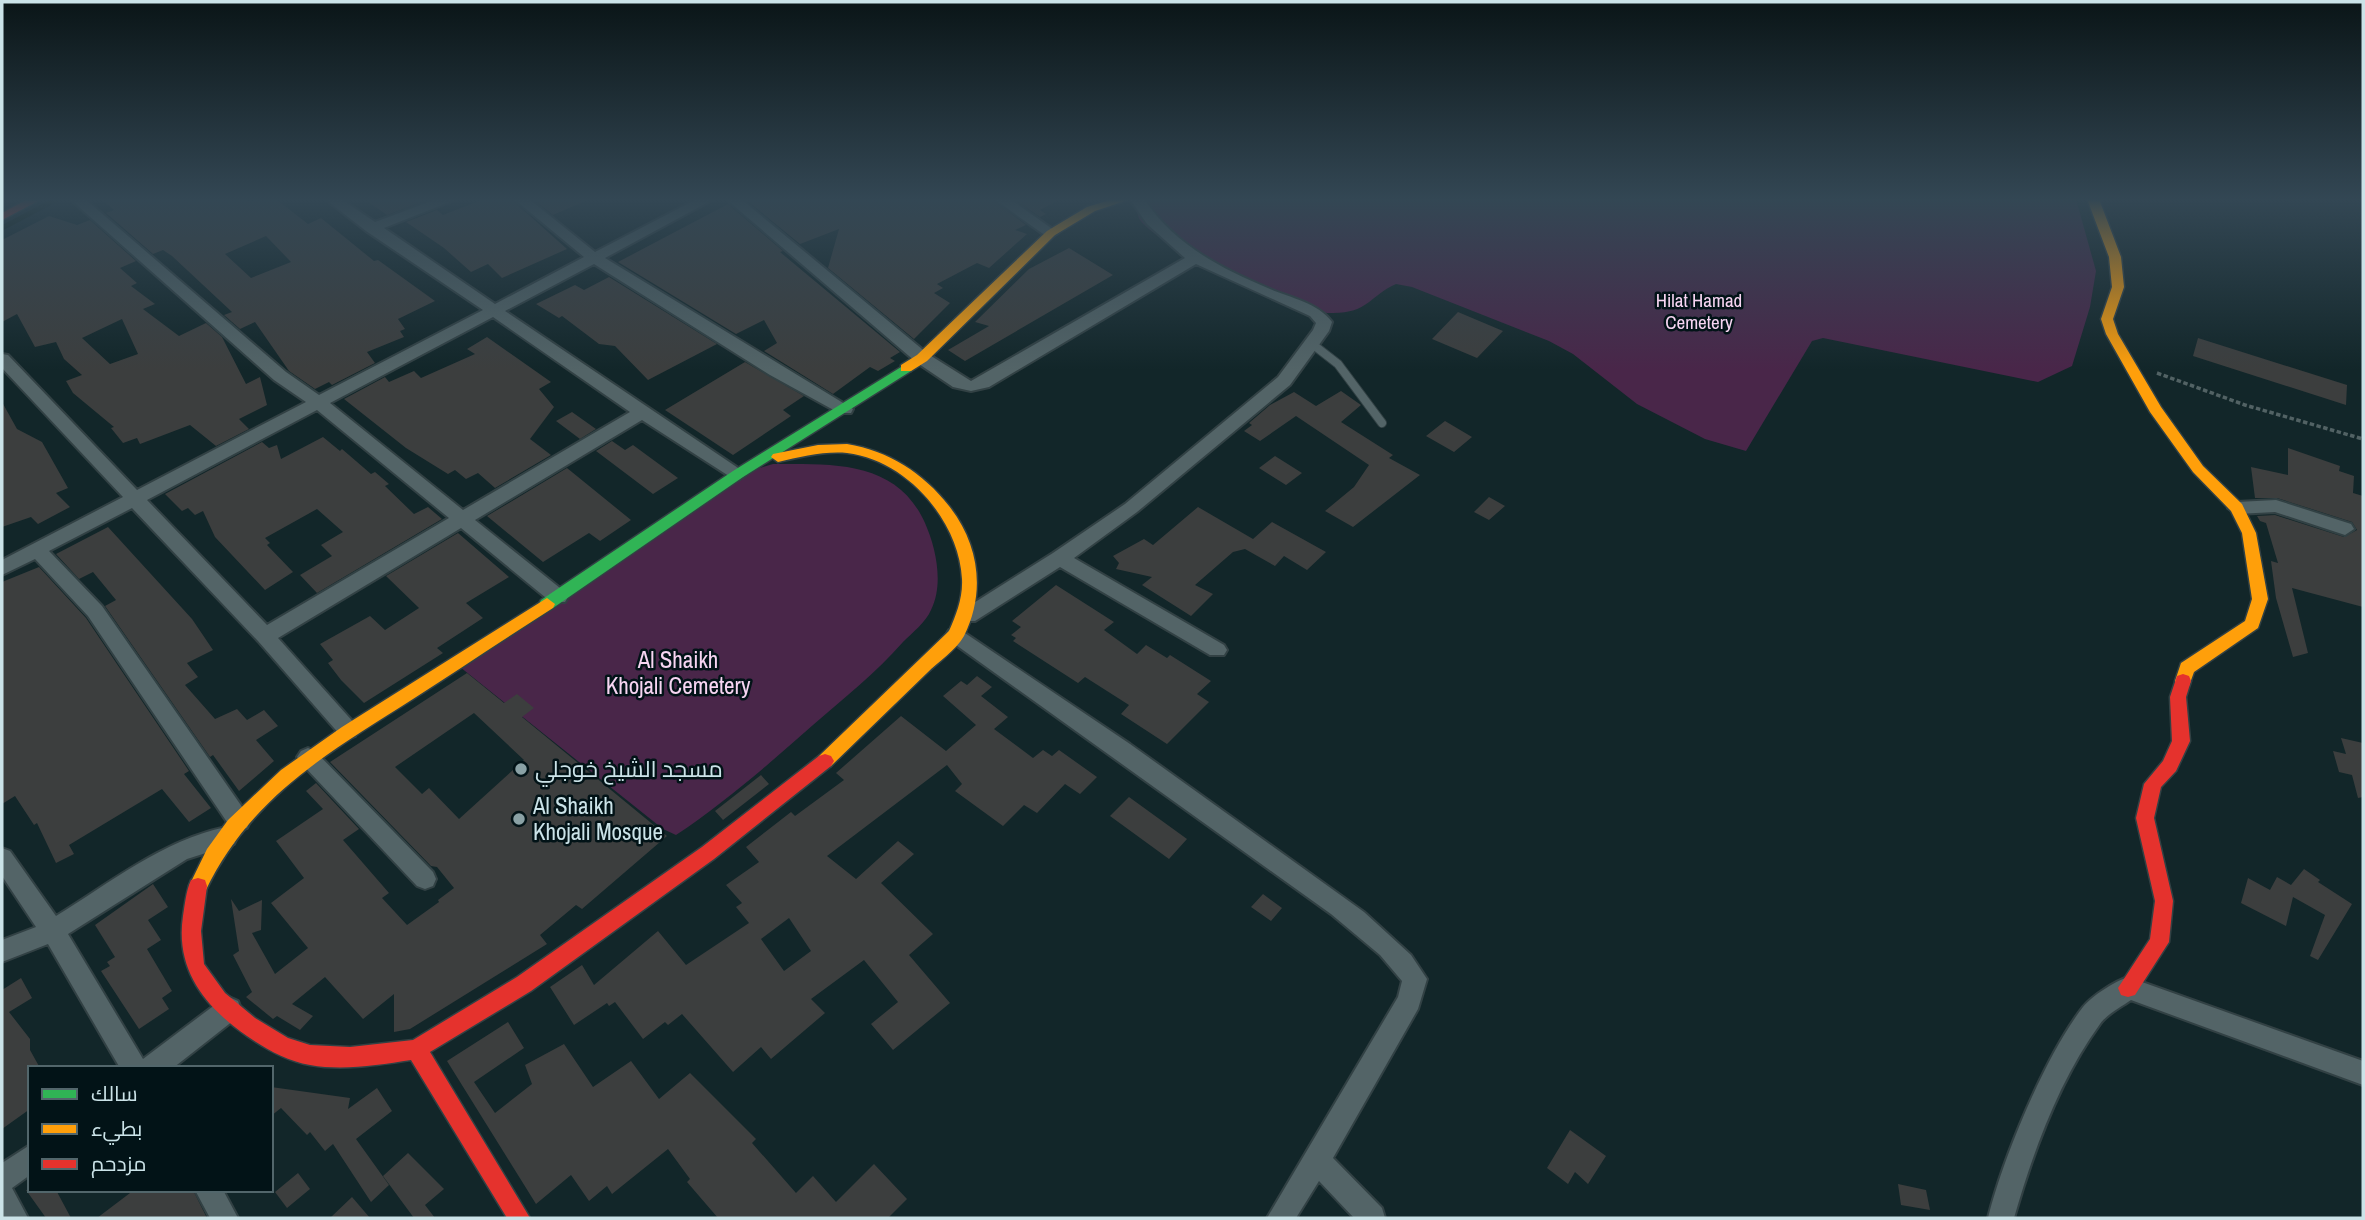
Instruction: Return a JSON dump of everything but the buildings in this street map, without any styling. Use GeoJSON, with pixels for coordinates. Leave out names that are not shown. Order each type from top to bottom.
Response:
{"type":"FeatureCollection","features":[{"type":"Feature","properties":{"kind":"street"},"geometry":{"type":"LineString","coordinates":[[142,256],[280,376],[320,404],[558,597]]}},
{"type":"Feature","properties":{"kind":"street"},"geometry":{"type":"LineString","coordinates":[[412,256],[738,474]]}},
{"type":"Feature","properties":{"kind":"street"},"geometry":{"type":"LineString","coordinates":[[591,256],[754,358],[845,409]]}},
{"type":"Feature","properties":{"kind":"street"},"geometry":{"type":"LineString","coordinates":[[2,568],[320,404],[598,256]]}},
{"type":"Feature","properties":{"kind":"street"},"geometry":{"type":"LineString","coordinates":[[801,256],[922,358],[958,383],[971,386],[983,383],[1196,258]]}},
{"type":"Feature","properties":{"kind":"street"},"geometry":{"type":"LineString","coordinates":[[1027,256],[922,358],[766,459],[738,474],[558,597],[308,757],[232,829],[199,883],[189,930],[199,975],[229,1009],[267,1040],[306,1055],[350,1059],[416,1049],[524,984],[708,853],[815,770],[962,625],[1130,508],[1284,381],[1324,322],[1315,313],[1193,256]]}},
{"type":"Feature","properties":{"kind":"street"},"geometry":{"type":"LineString","coordinates":[[2001,1218],[2014,1176],[2055,1078],[2093,1013],[2128,988],[2159,942],[2164,901],[2145,818],[2153,784],[2170,766],[2181,741],[2178,697],[2187,668],[2252,624],[2260,599],[2249,533],[2237,508],[2198,468],[2155,409],[2125,358],[2107,320],[2118,287],[2115,256]]}},
{"type":"Feature","properties":{"kind":"street"},"geometry":{"type":"LineString","coordinates":[[2,359],[265,636],[348,730]]}},
{"type":"Feature","properties":{"kind":"street"},"geometry":{"type":"LineString","coordinates":[[265,636],[642,412]]}},
{"type":"Feature","properties":{"kind":"street"},"geometry":{"type":"LineString","coordinates":[[766,459],[836,449],[858,450],[884,459],[917,477],[936,496],[951,520],[966,558],[970,588],[962,625]]}},
{"type":"Feature","properties":{"kind":"street"},"geometry":{"type":"LineString","coordinates":[[2237,508],[2276,506],[2345,529]]}},
{"type":"Feature","properties":{"kind":"street"},"geometry":{"type":"LineString","coordinates":[[37,550],[95,611],[232,829]]}},
{"type":"Feature","properties":{"kind":"street"},"geometry":{"type":"LineString","coordinates":[[1060,558],[1217,650]]}},
{"type":"Feature","properties":{"kind":"street"},"geometry":{"type":"LineString","coordinates":[[962,625],[1401,958],[1415,979],[1409,1001],[1282,1218]]}},
{"type":"Feature","properties":{"kind":"street"},"geometry":{"type":"LineString","coordinates":[[308,757],[425,879]]}},
{"type":"Feature","properties":{"kind":"street"},"geometry":{"type":"LineString","coordinates":[[2,951],[53,931],[178,852],[232,829]]}},
{"type":"Feature","properties":{"kind":"street"},"geometry":{"type":"LineString","coordinates":[[2,858],[53,931],[133,1066]]}},
{"type":"Feature","properties":{"kind":"street"},"geometry":{"type":"LineString","coordinates":[[2128,988],[2200,1016],[2296,1046],[2363,1073]]}},
{"type":"Feature","properties":{"kind":"street"},"geometry":{"type":"LineString","coordinates":[[155,1066],[229,1009]]}},
{"type":"Feature","properties":{"kind":"street"},"geometry":{"type":"LineString","coordinates":[[416,1049],[519,1218]]}},
{"type":"Feature","properties":{"kind":"street"},"geometry":{"type":"LineString","coordinates":[[2,1179],[28,1160]]}},
{"type":"Feature","properties":{"kind":"street"},"geometry":{"type":"LineString","coordinates":[[1317,1160],[1372,1218]]}},
{"type":"Feature","properties":{"kind":"street"},"geometry":{"type":"LineString","coordinates":[[209,1192],[225,1218]]}},
{"type":"Feature","properties":{"kind":"street"},"geometry":{"type":"LineString","coordinates":[[2,1196],[13,1218]]}},
{"type":"Feature","properties":{"kind":"lane"},"geometry":{"type":"LineString","coordinates":[[1311,344],[1344,370],[1382,423]]}},
{"type":"Feature","properties":{"kind":"path"},"geometry":{"type":"LineString","coordinates":[[2125,358],[2169,379],[2232,401],[2363,439]]}},
{"type":"Feature","properties":{"kind":"green space","name":"Hilat Hamad Cemetery"},"geometry":{"type":"Polygon","coordinates":[[[1191,256],[2092,256],[2096,271],[2090,307],[2072,366],[2038,382],[1823,338],[1812,341],[1746,451],[1705,439],[1637,404],[1573,354],[1549,341],[1412,287],[1396,284],[1353,311],[1330,313],[1290,302],[1191,256]]]}},
{"type":"Feature","properties":{"kind":"green space","name":"Al Shaikh Khojali Cemetery"},"geometry":{"type":"Polygon","coordinates":[[[773,464],[840,466],[861,470],[898,487],[913,502],[929,533],[937,566],[935,600],[922,623],[871,675],[746,783],[676,835],[663,829],[460,667],[749,471],[773,464]]]}},
{"type":"Feature","properties":{"kind":"traffic: fast"},"geometry":{"type":"LineString","coordinates":[[547,604],[738,474],[906,368]]}},
{"type":"Feature","properties":{"kind":"traffic: slow"},"geometry":{"type":"LineString","coordinates":[[906,368],[922,358],[1027,256]]}},
{"type":"Feature","properties":{"kind":"traffic: slow"},"geometry":{"type":"LineString","coordinates":[[2115,256],[2118,287],[2107,319],[2112,334],[2155,409],[2198,469],[2237,508],[2249,533],[2260,599],[2252,624],[2187,668],[2183,681]]}},
{"type":"Feature","properties":{"kind":"traffic: slow"},"geometry":{"type":"LineString","coordinates":[[778,457],[818,449],[847,448],[878,457],[898,467],[934,497],[948,515],[960,535],[967,557],[969,594],[956,635],[825,761]]}},
{"type":"Feature","properties":{"kind":"traffic: slow"},"geometry":{"type":"LineString","coordinates":[[198,886],[213,855],[234,826],[259,799],[287,775],[317,752],[547,604]]}},
{"type":"Feature","properties":{"kind":"traffic: jam"},"geometry":{"type":"LineString","coordinates":[[2128,988],[2159,942],[2164,901],[2145,818],[2153,784],[2170,766],[2181,741],[2178,697],[2183,681]]}},
{"type":"Feature","properties":{"kind":"traffic: jam"},"geometry":{"type":"LineString","coordinates":[[416,1049],[524,984],[708,853],[825,761]]}},
{"type":"Feature","properties":{"kind":"traffic: jam"},"geometry":{"type":"LineString","coordinates":[[198,886],[192,920],[192,953],[199,975],[218,1000],[264,1036],[296,1052],[350,1057],[416,1049],[519,1218]]}},
{"type":"Feature","properties":{"kind":"place","name":"مسجد الشيخ خوجلي"},"geometry":{"type":"Point","coordinates":[521,769]}},
{"type":"Feature","properties":{"kind":"place","name":"Al Shaikh Khojali Mosque"},"geometry":{"type":"Point","coordinates":[519,819]}}]}
